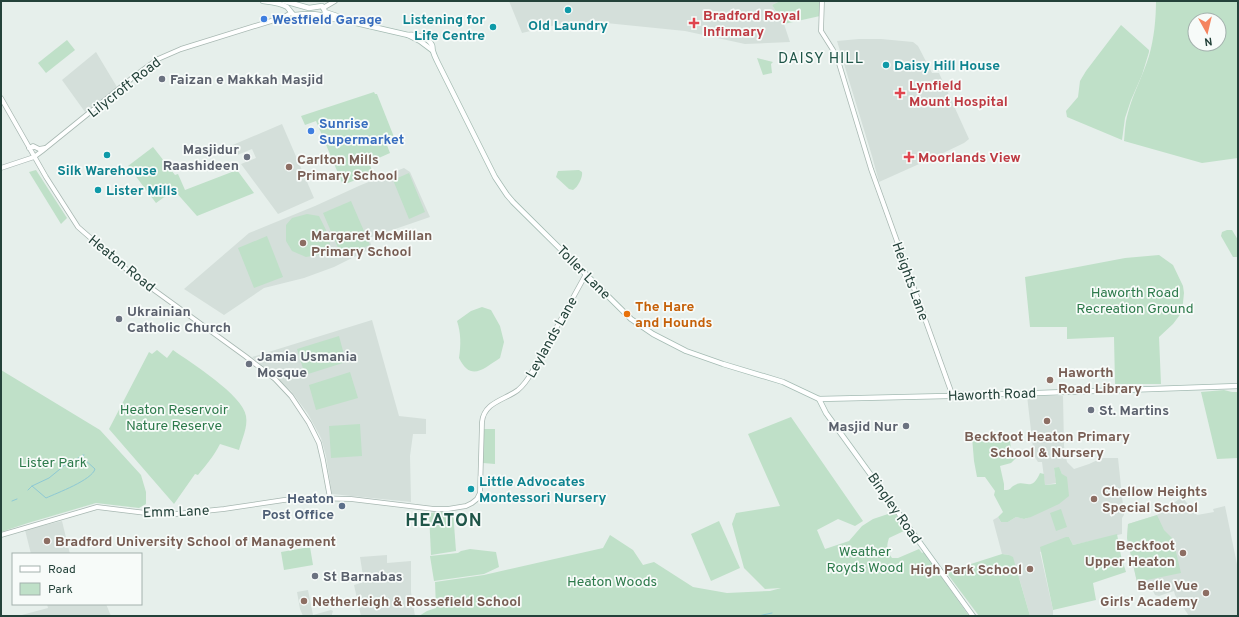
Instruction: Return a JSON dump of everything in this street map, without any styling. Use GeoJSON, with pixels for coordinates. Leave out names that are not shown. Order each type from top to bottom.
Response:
{"type":"FeatureCollection","features":[{"type":"Feature","properties":{"kind":"main road","name":"Toller Lane"},"geometry":{"type":"LineString","coordinates":[[266,1],[283,5],[295,15],[323,12],[340,16],[343,20],[417,37],[432,50],[495,177],[507,195],[631,319],[653,334],[686,350],[723,364],[783,382],[819,399]]}},
{"type":"Feature","properties":{"kind":"main road","name":"Toller Lane"},"geometry":{"type":"LineString","coordinates":[[284,1],[309,8],[319,6],[323,12]]}},
{"type":"Feature","properties":{"kind":"main road"},"geometry":{"type":"LineString","coordinates":[[290,11],[291,5],[296,4]]}},
{"type":"Feature","properties":{"kind":"main road","name":"Haworth Road"},"geometry":{"type":"LineString","coordinates":[[819,399],[1238,386]]}},
{"type":"Feature","properties":{"kind":"main road","name":"Bingley Road"},"geometry":{"type":"LineString","coordinates":[[819,399],[826,413],[972,616]]}},
{"type":"Feature","properties":{"kind":"street"},"geometry":{"type":"LineString","coordinates":[[323,12],[335,1]]}},
{"type":"Feature","properties":{"kind":"street","name":"Heights Lane"},"geometry":{"type":"LineString","coordinates":[[822,1],[821,31],[837,57],[871,169],[952,394]]}},
{"type":"Feature","properties":{"kind":"street","name":"Lilycroft Road"},"geometry":{"type":"LineString","coordinates":[[1,168],[34,157],[158,59],[181,49],[284,17],[290,11]]}},
{"type":"Feature","properties":{"kind":"street","name":"Heaton Road"},"geometry":{"type":"LineString","coordinates":[[1,98],[59,199],[78,227],[132,274],[211,330],[284,388],[309,423],[318,443],[324,460],[330,498]]}},
{"type":"Feature","properties":{"kind":"street"},"geometry":{"type":"LineString","coordinates":[[29,148],[33,146],[39,149],[46,148]]}},
{"type":"Feature","properties":{"kind":"street","name":"Leylands Lane"},"geometry":{"type":"LineString","coordinates":[[477,499],[480,493],[482,422],[484,414],[492,404],[514,393],[525,383],[586,274]]}},
{"type":"Feature","properties":{"kind":"street","name":"Emm Lane"},"geometry":{"type":"LineString","coordinates":[[1,534],[95,507],[161,514],[224,509],[296,498],[330,498],[380,502],[434,509],[448,509],[466,506],[477,499]]}},
{"type":"Feature","properties":{"kind":"shaded area","name":"Bradford Royal Infirmary"},"geometry":{"type":"Polygon","coordinates":[[[509,1],[780,1],[772,5],[784,24],[790,42],[745,44],[685,31],[596,22],[569,22],[522,33],[509,1]]]}},
{"type":"Feature","properties":{"kind":"shaded area","name":"Lynfield Mount Hospital"},"geometry":{"type":"Polygon","coordinates":[[[881,39],[913,42],[918,46],[932,73],[939,73],[969,139],[937,156],[879,182],[837,41],[881,39]]]}},
{"type":"Feature","properties":{"kind":"shaded area"},"geometry":{"type":"Polygon","coordinates":[[[96,52],[117,87],[85,112],[62,80],[96,52]]]}},
{"type":"Feature","properties":{"kind":"shaded area","name":"Carlton Mills Primary School"},"geometry":{"type":"Polygon","coordinates":[[[282,124],[314,198],[278,214],[241,164],[256,158],[252,149],[235,156],[228,147],[282,124]]]}},
{"type":"Feature","properties":{"kind":"shaded area","name":"Margaret McMillan Primary School"},"geometry":{"type":"Polygon","coordinates":[[[404,168],[410,172],[430,217],[369,238],[372,248],[334,267],[304,278],[264,288],[224,315],[184,289],[249,233],[404,168]]]}},
{"type":"Feature","properties":{"kind":"shaded area"},"geometry":{"type":"Polygon","coordinates":[[[372,320],[399,416],[426,419],[426,434],[413,434],[410,456],[411,502],[332,494],[326,456],[321,438],[308,414],[291,391],[252,357],[372,320]]]}},
{"type":"Feature","properties":{"kind":"shaded area"},"geometry":{"type":"Polygon","coordinates":[[[1027,396],[1063,396],[1064,446],[1067,462],[1074,469],[1102,458],[1118,458],[1124,515],[1122,518],[1122,534],[1073,545],[1069,537],[1040,552],[1053,616],[1030,616],[1020,581],[1009,555],[1002,554],[993,520],[998,517],[1001,522],[1008,522],[1016,517],[1025,519],[1040,512],[1062,474],[1059,468],[1054,468],[1056,483],[1045,485],[1042,462],[1038,462],[1034,456],[1027,396]]]}},
{"type":"Feature","properties":{"kind":"shaded area","name":"Beckfoot Upper Heaton"},"geometry":{"type":"Polygon","coordinates":[[[1182,497],[1197,515],[1214,512],[1213,509],[1225,506],[1238,569],[1238,616],[1189,616],[1175,595],[1174,591],[1159,596],[1155,595],[1151,587],[1137,582],[1127,538],[1128,524],[1157,515],[1182,497]]]}},
{"type":"Feature","properties":{"kind":"shaded area","name":"Bradford University School of Management"},"geometry":{"type":"Polygon","coordinates":[[[62,521],[70,553],[31,553],[25,530],[62,521]]]}},
{"type":"Feature","properties":{"kind":"shaded area"},"geometry":{"type":"Polygon","coordinates":[[[387,555],[387,563],[411,561],[411,592],[415,616],[361,616],[354,585],[364,582],[360,557],[387,555]]]}},
{"type":"Feature","properties":{"kind":"shaded area","name":"Netherleigh & Rossefield School"},"geometry":{"type":"Polygon","coordinates":[[[308,590],[313,615],[331,610],[333,611],[332,616],[303,616],[300,609],[297,592],[308,590]]]}},
{"type":"Feature","properties":{"kind":"shaded area"},"geometry":{"type":"Polygon","coordinates":[[[47,605],[106,605],[111,616],[18,616],[48,608],[47,605]]]}},
{"type":"Feature","properties":{"kind":"green space"},"geometry":{"type":"Polygon","coordinates":[[[780,1],[820,1],[820,16],[784,24],[772,5],[780,1]]]}},
{"type":"Feature","properties":{"kind":"green space"},"geometry":{"type":"Polygon","coordinates":[[[1156,1],[1238,1],[1238,158],[1202,163],[1124,141],[1126,120],[1135,91],[1147,63],[1154,29],[1156,1]]]}},
{"type":"Feature","properties":{"kind":"green space"},"geometry":{"type":"Polygon","coordinates":[[[1121,25],[1149,50],[1142,75],[1125,118],[1122,140],[1067,117],[1066,111],[1078,97],[1080,81],[1086,71],[1121,25]]]}},
{"type":"Feature","properties":{"kind":"green space"},"geometry":{"type":"Polygon","coordinates":[[[67,40],[75,50],[46,73],[38,63],[67,40]]]}},
{"type":"Feature","properties":{"kind":"green space"},"geometry":{"type":"Polygon","coordinates":[[[757,58],[773,62],[771,64],[772,73],[763,75],[757,58]]]}},
{"type":"Feature","properties":{"kind":"green space"},"geometry":{"type":"Polygon","coordinates":[[[374,92],[377,94],[394,137],[385,140],[390,153],[372,161],[373,163],[370,165],[373,173],[343,185],[316,121],[305,125],[301,116],[374,92]]]}},
{"type":"Feature","properties":{"kind":"green space"},"geometry":{"type":"Polygon","coordinates":[[[153,147],[175,175],[178,174],[185,190],[237,170],[254,193],[197,216],[174,190],[156,203],[128,166],[153,147]]]}},
{"type":"Feature","properties":{"kind":"green space"},"geometry":{"type":"Polygon","coordinates":[[[36,170],[67,218],[61,224],[29,172],[36,170]]]}},
{"type":"Feature","properties":{"kind":"green space"},"geometry":{"type":"Polygon","coordinates":[[[579,170],[582,172],[582,176],[573,190],[569,189],[556,177],[558,171],[579,170]]]}},
{"type":"Feature","properties":{"kind":"green space"},"geometry":{"type":"Polygon","coordinates":[[[409,173],[425,212],[409,219],[393,180],[409,173]]]}},
{"type":"Feature","properties":{"kind":"green space"},"geometry":{"type":"Polygon","coordinates":[[[351,201],[370,245],[342,257],[323,213],[351,201]]]}},
{"type":"Feature","properties":{"kind":"green space"},"geometry":{"type":"Polygon","coordinates":[[[307,214],[319,216],[327,232],[330,244],[323,254],[306,257],[292,251],[286,241],[286,225],[292,218],[307,214]]]}},
{"type":"Feature","properties":{"kind":"green space"},"geometry":{"type":"Polygon","coordinates":[[[1232,230],[1238,240],[1238,257],[1233,257],[1221,236],[1222,232],[1232,230]]]}},
{"type":"Feature","properties":{"kind":"green space"},"geometry":{"type":"Polygon","coordinates":[[[267,236],[283,277],[254,288],[238,248],[267,236]]]}},
{"type":"Feature","properties":{"kind":"green space","name":"Haworth Road Recreation Ground"},"geometry":{"type":"Polygon","coordinates":[[[1159,255],[1173,265],[1183,286],[1184,293],[1182,312],[1173,324],[1159,337],[1161,384],[1115,384],[1114,337],[1067,339],[1067,327],[1030,327],[1025,277],[1125,258],[1159,255]]]}},
{"type":"Feature","properties":{"kind":"green space"},"geometry":{"type":"Polygon","coordinates":[[[482,307],[491,310],[500,326],[504,342],[500,358],[483,369],[473,371],[468,370],[459,358],[460,339],[457,321],[471,311],[482,307]]]}},
{"type":"Feature","properties":{"kind":"green space"},"geometry":{"type":"Polygon","coordinates":[[[339,336],[346,362],[305,375],[297,349],[339,336]]]}},
{"type":"Feature","properties":{"kind":"green space","name":"Heaton Reservoir Nature Reserve"},"geometry":{"type":"Polygon","coordinates":[[[157,350],[167,358],[173,350],[203,371],[236,399],[243,408],[246,416],[245,429],[239,450],[220,444],[210,460],[198,475],[195,474],[174,504],[109,429],[149,352],[152,354],[157,350]]]}},
{"type":"Feature","properties":{"kind":"green space","name":"Lister Park"},"geometry":{"type":"Polygon","coordinates":[[[1,370],[100,430],[141,475],[146,492],[146,504],[139,508],[96,503],[1,532],[1,370]]]}},
{"type":"Feature","properties":{"kind":"green space"},"geometry":{"type":"Polygon","coordinates":[[[350,372],[358,398],[316,410],[309,385],[350,372]]]}},
{"type":"Feature","properties":{"kind":"green space"},"geometry":{"type":"Polygon","coordinates":[[[1224,390],[1238,392],[1238,458],[1217,459],[1201,392],[1224,390]]]}},
{"type":"Feature","properties":{"kind":"green space"},"geometry":{"type":"Polygon","coordinates":[[[791,417],[863,521],[855,526],[838,519],[817,530],[825,549],[849,541],[862,526],[873,519],[894,512],[906,530],[889,538],[888,549],[892,558],[898,558],[919,549],[922,553],[924,552],[969,616],[419,616],[436,608],[435,582],[484,575],[603,548],[610,535],[633,550],[643,565],[654,562],[693,587],[727,593],[770,591],[781,588],[765,589],[744,568],[732,524],[736,513],[780,506],[748,434],[791,417]]]}},
{"type":"Feature","properties":{"kind":"green space"},"geometry":{"type":"Polygon","coordinates":[[[360,424],[362,456],[331,458],[329,426],[360,424]]]}},
{"type":"Feature","properties":{"kind":"green space"},"geometry":{"type":"Polygon","coordinates":[[[484,429],[495,429],[495,464],[483,463],[484,429]]]}},
{"type":"Feature","properties":{"kind":"green space"},"geometry":{"type":"Polygon","coordinates":[[[1009,434],[1011,449],[1009,454],[1016,453],[1018,456],[1011,463],[1000,466],[1004,490],[1022,483],[1031,484],[1037,479],[1040,473],[1044,474],[1045,485],[1056,484],[1054,468],[1059,467],[1062,474],[1067,477],[1069,496],[1059,504],[1031,517],[1024,519],[1016,517],[1008,522],[1001,522],[998,517],[1003,512],[994,495],[995,491],[985,477],[977,477],[972,437],[1009,434]]]}},
{"type":"Feature","properties":{"kind":"green space"},"geometry":{"type":"Polygon","coordinates":[[[1061,509],[1067,527],[1056,531],[1050,513],[1061,509]]]}},
{"type":"Feature","properties":{"kind":"green space"},"geometry":{"type":"Polygon","coordinates":[[[453,511],[456,551],[431,555],[429,513],[453,511]]]}},
{"type":"Feature","properties":{"kind":"green space"},"geometry":{"type":"Polygon","coordinates":[[[1157,515],[1164,530],[1173,539],[1181,573],[1137,582],[1127,538],[1128,524],[1157,515]]]}},
{"type":"Feature","properties":{"kind":"green space"},"geometry":{"type":"Polygon","coordinates":[[[719,521],[740,568],[711,581],[691,534],[719,521]]]}},
{"type":"Feature","properties":{"kind":"green space"},"geometry":{"type":"Polygon","coordinates":[[[1117,534],[1126,572],[1093,583],[1096,600],[1053,610],[1040,547],[1066,537],[1069,537],[1073,545],[1117,534]]]}},
{"type":"Feature","properties":{"kind":"green space"},"geometry":{"type":"Polygon","coordinates":[[[310,547],[313,565],[284,570],[281,552],[310,547]]]}},
{"type":"Feature","properties":{"kind":"green space"},"geometry":{"type":"Polygon","coordinates":[[[470,549],[496,552],[499,567],[484,574],[434,581],[430,556],[458,553],[470,549]]]}},
{"type":"Feature","properties":{"kind":"green space"},"geometry":{"type":"Polygon","coordinates":[[[1002,554],[1013,557],[1030,616],[979,616],[946,572],[1002,554]]]}},
{"type":"Feature","properties":{"kind":"waterway"},"geometry":{"type":"LineString","coordinates":[[32,486],[46,498],[81,482],[95,469],[83,458],[83,455]]}},
{"type":"Feature","properties":{"kind":"waterway"},"geometry":{"type":"LineString","coordinates":[[28,490],[32,486],[49,478],[65,465],[84,455]]}},
{"type":"Feature","properties":{"kind":"waterway"},"geometry":{"type":"LineString","coordinates":[[12,501],[17,499]]}},
{"type":"Feature","properties":{"kind":"waterway"},"geometry":{"type":"LineString","coordinates":[[758,616],[772,613]]}},
{"type":"Feature","properties":{"kind":"place","name":"Old Laundry"},"geometry":{"type":"Point","coordinates":[568,10]}},
{"type":"Feature","properties":{"kind":"place","name":"Westfield Garage"},"geometry":{"type":"Point","coordinates":[264,19]}},
{"type":"Feature","properties":{"kind":"place","name":"Bradford Royal Infirmary"},"geometry":{"type":"Point","coordinates":[694,23]}},
{"type":"Feature","properties":{"kind":"place","name":"Listening for Life Centre"},"geometry":{"type":"Point","coordinates":[493,27]}},
{"type":"Feature","properties":{"kind":"place","name":"Daisy Hill House"},"geometry":{"type":"Point","coordinates":[886,65]}},
{"type":"Feature","properties":{"kind":"place","name":"Faizan e Makkah Masjid"},"geometry":{"type":"Point","coordinates":[162,79]}},
{"type":"Feature","properties":{"kind":"place","name":"Lynfield Mount Hospital"},"geometry":{"type":"Point","coordinates":[900,93]}},
{"type":"Feature","properties":{"kind":"place","name":"Sunrise Supermarket"},"geometry":{"type":"Point","coordinates":[311,131]}},
{"type":"Feature","properties":{"kind":"place","name":"Silk Warehouse"},"geometry":{"type":"Point","coordinates":[107,155]}},
{"type":"Feature","properties":{"kind":"place","name":"Masjidur Raashideen"},"geometry":{"type":"Point","coordinates":[247,157]}},
{"type":"Feature","properties":{"kind":"place","name":"Moorlands View"},"geometry":{"type":"Point","coordinates":[909,157]}},
{"type":"Feature","properties":{"kind":"place","name":"Carlton Mills Primary School"},"geometry":{"type":"Point","coordinates":[289,167]}},
{"type":"Feature","properties":{"kind":"place","name":"Lister Mills"},"geometry":{"type":"Point","coordinates":[98,190]}},
{"type":"Feature","properties":{"kind":"place","name":"Margaret McMillan Primary School"},"geometry":{"type":"Point","coordinates":[303,243]}},
{"type":"Feature","properties":{"kind":"place","name":"The Hare and Hounds"},"geometry":{"type":"Point","coordinates":[627,314]}},
{"type":"Feature","properties":{"kind":"place","name":"Ukrainian Catholic Church"},"geometry":{"type":"Point","coordinates":[119,319]}},
{"type":"Feature","properties":{"kind":"place","name":"Jamia Usmania Mosque"},"geometry":{"type":"Point","coordinates":[249,364]}},
{"type":"Feature","properties":{"kind":"place","name":"Haworth Road Library"},"geometry":{"type":"Point","coordinates":[1050,380]}},
{"type":"Feature","properties":{"kind":"place","name":"St. Martins"},"geometry":{"type":"Point","coordinates":[1091,410]}},
{"type":"Feature","properties":{"kind":"place","name":"Beckfoot Heaton Primary School & Nursery"},"geometry":{"type":"Point","coordinates":[1047,421]}},
{"type":"Feature","properties":{"kind":"place","name":"Masjid Nur"},"geometry":{"type":"Point","coordinates":[906,426]}},
{"type":"Feature","properties":{"kind":"place","name":"Little Advocates Montessori Nursery"},"geometry":{"type":"Point","coordinates":[471,489]}},
{"type":"Feature","properties":{"kind":"place","name":"Chellow Heights Special School"},"geometry":{"type":"Point","coordinates":[1094,499]}},
{"type":"Feature","properties":{"kind":"place","name":"Heaton Post Office"},"geometry":{"type":"Point","coordinates":[342,506]}},
{"type":"Feature","properties":{"kind":"place","name":"Bradford University School of Management"},"geometry":{"type":"Point","coordinates":[47,541]}},
{"type":"Feature","properties":{"kind":"place","name":"Beckfoot Upper Heaton"},"geometry":{"type":"Point","coordinates":[1183,553]}},
{"type":"Feature","properties":{"kind":"place","name":"High Park School"},"geometry":{"type":"Point","coordinates":[1030,569]}},
{"type":"Feature","properties":{"kind":"place","name":"St Barnabas"},"geometry":{"type":"Point","coordinates":[315,576]}},
{"type":"Feature","properties":{"kind":"place","name":"Belle Vue Girls' Academy"},"geometry":{"type":"Point","coordinates":[1206,593]}},
{"type":"Feature","properties":{"kind":"place","name":"Netherleigh & Rossefield School"},"geometry":{"type":"Point","coordinates":[304,601]}},
{"type":"Feature","properties":{"kind":"district","name":"DAISY HILL"},"geometry":{"type":"Point","coordinates":[821,58]}},
{"type":"Feature","properties":{"kind":"district","name":"HEATON"},"geometry":{"type":"Point","coordinates":[444,520]}},
{"type":"Feature","properties":{"kind":"park label","name":"Weather Royds Wood"},"geometry":{"type":"Point","coordinates":[865,560]}},
{"type":"Feature","properties":{"kind":"park label","name":"Heaton Woods"},"geometry":{"type":"Point","coordinates":[612,581]}}]}
